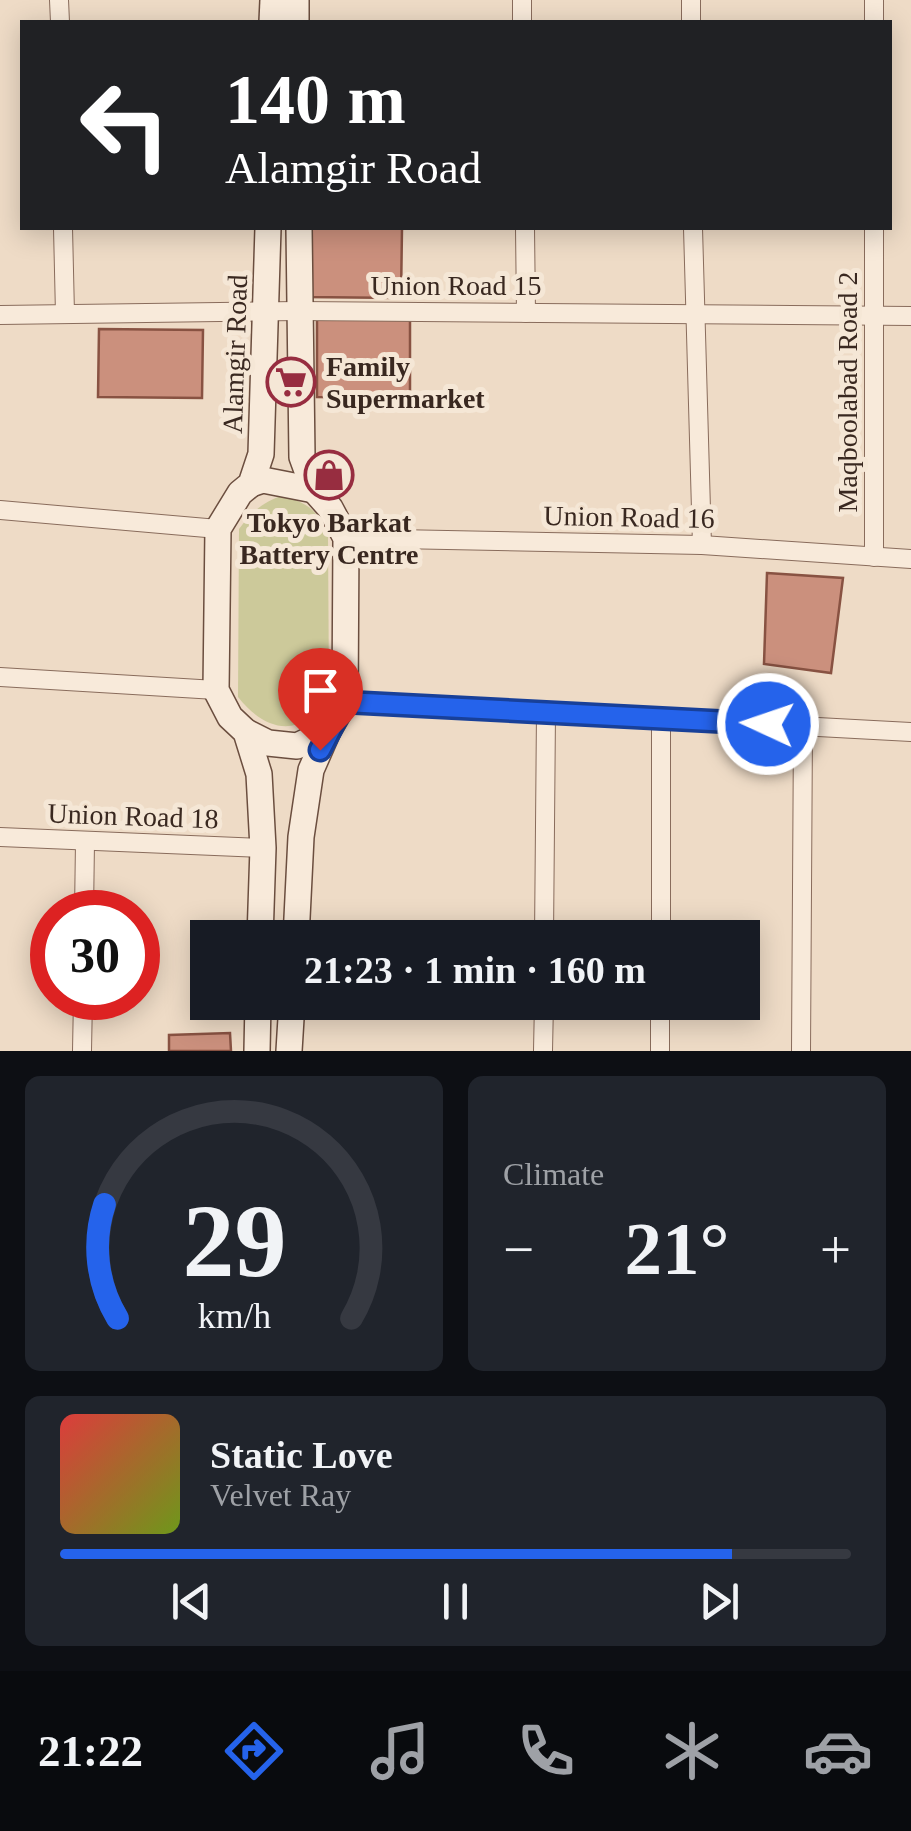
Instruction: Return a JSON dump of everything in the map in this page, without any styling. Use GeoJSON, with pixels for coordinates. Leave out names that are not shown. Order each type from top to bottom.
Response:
{"type":"FeatureCollection","features":[{"type":"Feature","properties":{"kind":"street"},"geometry":{"type":"LineString","coordinates":[[63,230],[64,314]]}},
{"type":"Feature","properties":{"kind":"street","name":"Alamgir Road"},"geometry":{"type":"LineString","coordinates":[[218,529],[240,493],[251,484],[262,454],[268,230]]}},
{"type":"Feature","properties":{"kind":"street"},"geometry":{"type":"LineString","coordinates":[[297,920],[311,770],[345,702],[346,538],[330,508],[314,490],[302,456],[299,230]]}},
{"type":"Feature","properties":{"kind":"street"},"geometry":{"type":"LineString","coordinates":[[525,230],[526,313]]}},
{"type":"Feature","properties":{"kind":"street"},"geometry":{"type":"LineString","coordinates":[[694,230],[702,545]]}},
{"type":"Feature","properties":{"kind":"street","name":"Maqboolabad Road 2"},"geometry":{"type":"LineString","coordinates":[[874,230],[874,557]]}},
{"type":"Feature","properties":{"kind":"street","name":"Union Road 15"},"geometry":{"type":"LineString","coordinates":[[0,314],[300,311],[911,316]]}},
{"type":"Feature","properties":{"kind":"street"},"geometry":{"type":"LineString","coordinates":[[251,484],[263,480],[314,490]]}},
{"type":"Feature","properties":{"kind":"street"},"geometry":{"type":"LineString","coordinates":[[0,510],[218,529],[216,690],[230,718],[268,743],[297,746],[328,731]]}},
{"type":"Feature","properties":{"kind":"street","name":"Union Road 16"},"geometry":{"type":"LineString","coordinates":[[346,538],[702,545],[911,559]]}},
{"type":"Feature","properties":{"kind":"street"},"geometry":{"type":"LineString","coordinates":[[0,677],[216,690]]}},
{"type":"Feature","properties":{"kind":"street"},"geometry":{"type":"LineString","coordinates":[[345,702],[911,732]]}},
{"type":"Feature","properties":{"kind":"street"},"geometry":{"type":"LineString","coordinates":[[544,920],[546,713]]}},
{"type":"Feature","properties":{"kind":"street"},"geometry":{"type":"LineString","coordinates":[[660,920],[661,718]]}},
{"type":"Feature","properties":{"kind":"street"},"geometry":{"type":"LineString","coordinates":[[801,1051],[803,726]]}},
{"type":"Feature","properties":{"kind":"street"},"geometry":{"type":"LineString","coordinates":[[246,732],[259,774],[263,848],[261,920]]}},
{"type":"Feature","properties":{"kind":"street","name":"Union Road 18"},"geometry":{"type":"LineString","coordinates":[[0,837],[263,848]]}},
{"type":"Feature","properties":{"kind":"street"},"geometry":{"type":"LineString","coordinates":[[84,842],[84,890]]}},
{"type":"Feature","properties":{"kind":"street"},"geometry":{"type":"LineString","coordinates":[[82,1051],[83,1020]]}},
{"type":"Feature","properties":{"kind":"street"},"geometry":{"type":"LineString","coordinates":[[257,1051],[258,1020]]}},
{"type":"Feature","properties":{"kind":"street"},"geometry":{"type":"LineString","coordinates":[[289,1051],[291,1020]]}},
{"type":"Feature","properties":{"kind":"street"},"geometry":{"type":"LineString","coordinates":[[543,1051],[544,1020]]}},
{"type":"Feature","properties":{"kind":"street"},"geometry":{"type":"LineString","coordinates":[[660,1020],[660,1051]]}},
{"type":"Feature","properties":{"kind":"shaded area"},"geometry":{"type":"Polygon","coordinates":[[[284,495],[312,510],[328,537],[329,693],[309,718],[286,726],[262,719],[238,697],[239,529],[258,508],[284,495]]]}},
{"type":"Feature","properties":{"kind":"building"},"geometry":{"type":"Polygon","coordinates":[[[307,230],[402,230],[401,298],[306,297],[307,230]]]}},
{"type":"Feature","properties":{"kind":"building"},"geometry":{"type":"Polygon","coordinates":[[[317,319],[410,320],[410,398],[317,397],[317,319]]]}},
{"type":"Feature","properties":{"kind":"building"},"geometry":{"type":"Polygon","coordinates":[[[99,329],[203,330],[202,398],[98,397],[99,329]]]}},
{"type":"Feature","properties":{"kind":"building"},"geometry":{"type":"Polygon","coordinates":[[[767,573],[843,578],[831,673],[764,664],[767,573]]]}},
{"type":"Feature","properties":{"kind":"building"},"geometry":{"type":"Polygon","coordinates":[[[230,1033],[231,1051],[169,1051],[169,1035],[230,1033]]]}},
{"type":"Feature","properties":{"kind":"place","name":"Family Supermarket"},"geometry":{"type":"Point","coordinates":[291,382]}},
{"type":"Feature","properties":{"kind":"place","name":"Tokyo Barkat Battery Centre"},"geometry":{"type":"Point","coordinates":[329,475]}},
{"type":"Feature","properties":{"kind":"route"},"geometry":{"type":"LineString","coordinates":[[320,750],[345,702],[768,724]]}}]}
